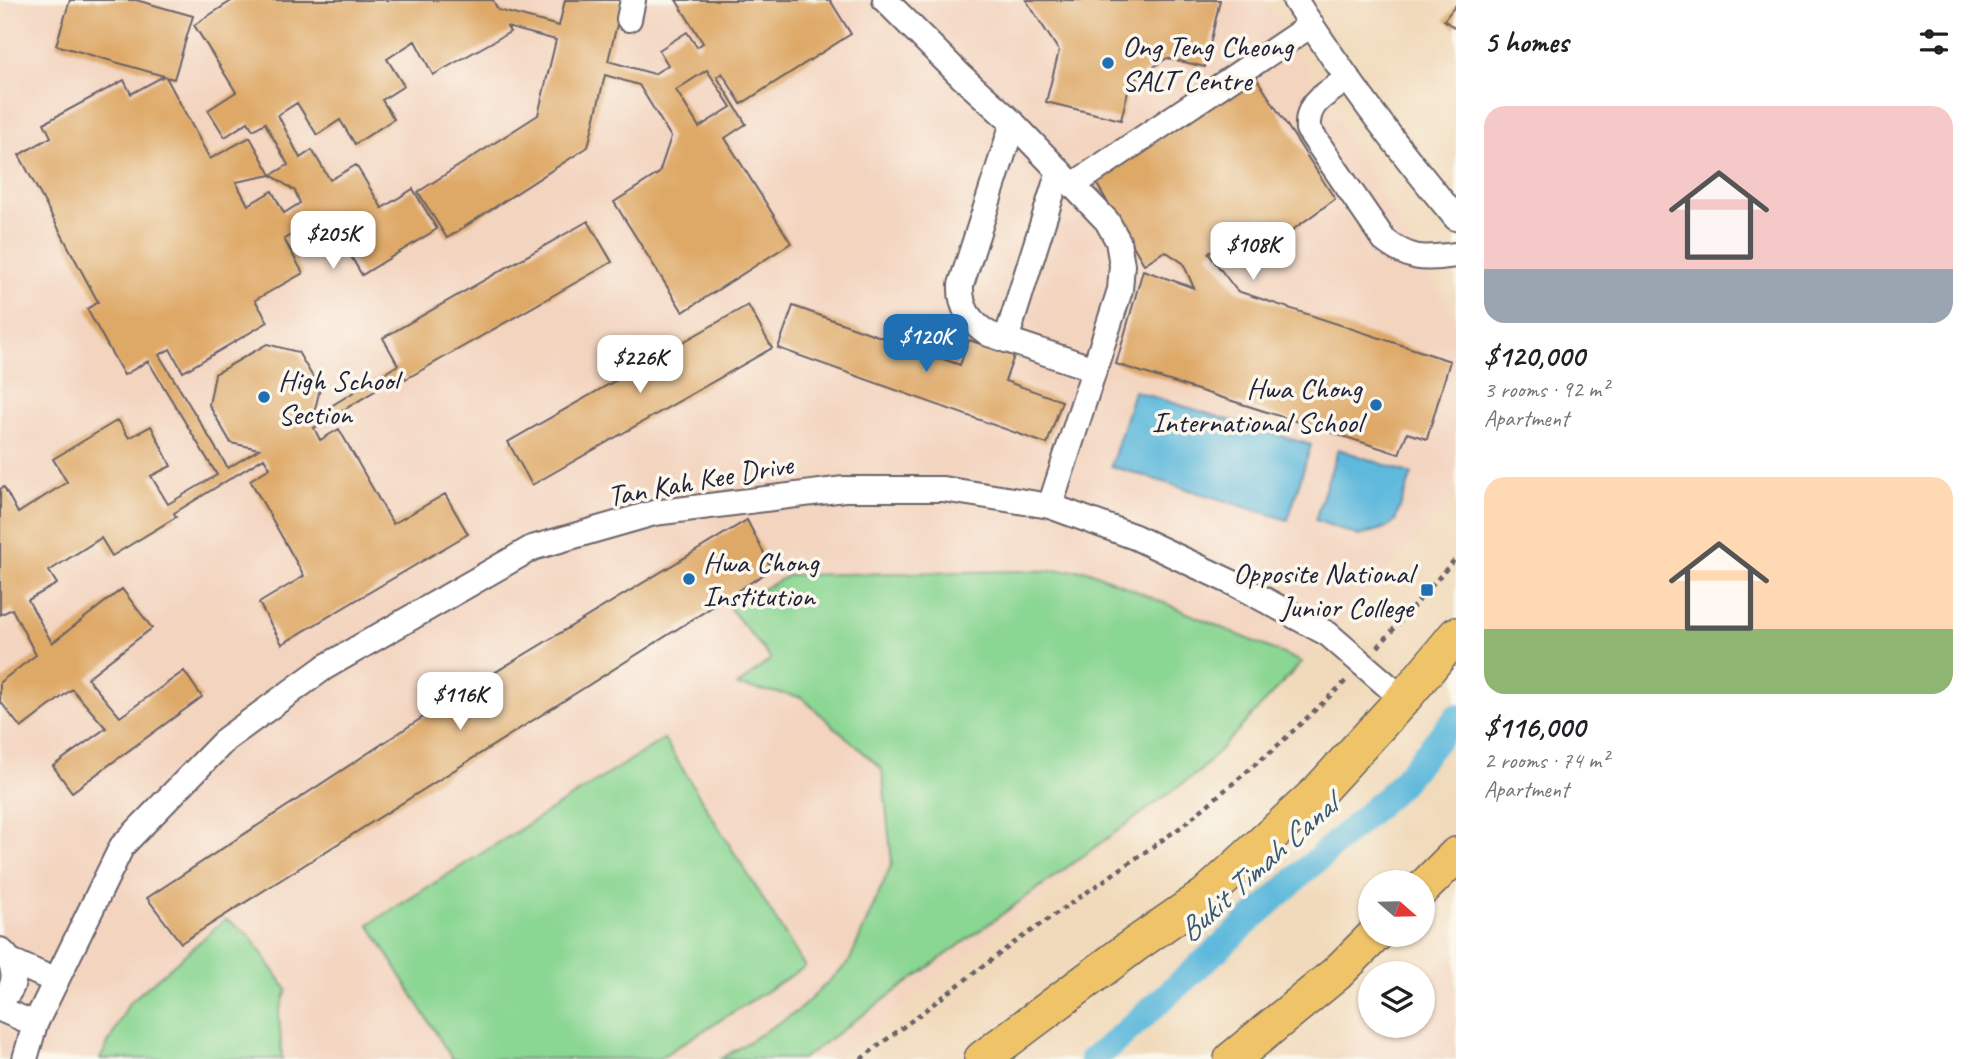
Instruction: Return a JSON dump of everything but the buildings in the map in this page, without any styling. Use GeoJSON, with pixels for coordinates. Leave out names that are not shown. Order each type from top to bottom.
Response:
{"type":"FeatureCollection","features":[{"type":"Feature","properties":{"kind":"highway"},"geometry":{"type":"LineString","coordinates":[[982,1059],[1206,895],[1318,792],[1404,699],[1456,635]]}},
{"type":"Feature","properties":{"kind":"highway"},"geometry":{"type":"LineString","coordinates":[[1435,876],[1456,855]]}},
{"type":"Feature","properties":{"kind":"highway"},"geometry":{"type":"LineString","coordinates":[[1232,1059],[1336,974],[1363,947]]}},
{"type":"Feature","properties":{"kind":"street"},"geometry":{"type":"LineString","coordinates":[[885,0],[1066,178],[1107,221],[1118,241],[1122,265],[1120,290],[1050,506]]}},
{"type":"Feature","properties":{"kind":"street"},"geometry":{"type":"LineString","coordinates":[[1295,0],[1347,79],[1413,167],[1456,218]]}},
{"type":"Feature","properties":{"kind":"street"},"geometry":{"type":"LineString","coordinates":[[1006,340],[1066,178],[1311,25]]}},
{"type":"Feature","properties":{"kind":"street"},"geometry":{"type":"LineString","coordinates":[[1347,79],[1311,107],[1307,116],[1308,129],[1384,240],[1401,254],[1415,257],[1456,255]]}},
{"type":"Feature","properties":{"kind":"street"},"geometry":{"type":"LineString","coordinates":[[1013,124],[961,285],[961,299],[965,311],[978,327],[989,334],[1094,369]]}},
{"type":"Feature","properties":{"kind":"street","name":"Tan Kah Kee Drive"},"geometry":{"type":"LineString","coordinates":[[25,1059],[35,1024],[122,846],[226,739],[325,667],[532,548],[654,513],[844,489],[943,489],[1050,506],[1135,537],[1235,584],[1328,634],[1404,699]]}},
{"type":"Feature","properties":{"kind":"street"},"geometry":{"type":"LineString","coordinates":[[5,956],[57,981]]}},
{"type":"Feature","properties":{"kind":"street"},"geometry":{"type":"LineString","coordinates":[[0,1000],[12,988],[14,974],[5,956]]}},
{"type":"Feature","properties":{"kind":"street"},"geometry":{"type":"LineString","coordinates":[[0,1009],[35,1024]]}},
{"type":"Feature","properties":{"kind":"path"},"geometry":{"type":"LineString","coordinates":[[860,1059],[1015,942],[1181,827],[1275,748],[1363,664],[1456,558]]}},
{"type":"Feature","properties":{"kind":"shaded area","name":"Hwa Chong Institution"},"geometry":{"type":"Polygon","coordinates":[[[6,0],[1266,0],[1456,317],[1456,496],[1200,771],[838,1059],[0,1059],[0,239],[6,0]]]}},
{"type":"Feature","properties":{"kind":"shaded area"},"geometry":{"type":"Polygon","coordinates":[[[1456,951],[1456,1059],[1330,1059],[1358,1035],[1358,1038],[1435,1038],[1435,969],[1456,951]]]}},
{"type":"Feature","properties":{"kind":"green space"},"geometry":{"type":"Polygon","coordinates":[[[1087,570],[1302,662],[1200,771],[802,1059],[721,1059],[799,1010],[849,962],[892,863],[882,769],[801,697],[737,686],[771,659],[729,607],[789,575],[1087,570]]]}},
{"type":"Feature","properties":{"kind":"green space"},"geometry":{"type":"Polygon","coordinates":[[[664,739],[805,967],[658,1059],[452,1059],[369,924],[664,739]]]}},
{"type":"Feature","properties":{"kind":"green space"},"geometry":{"type":"Polygon","coordinates":[[[226,919],[249,935],[287,990],[279,1013],[282,1059],[100,1059],[129,1003],[226,919]]]}},
{"type":"Feature","properties":{"kind":"water"},"geometry":{"type":"Polygon","coordinates":[[[1134,391],[1311,445],[1288,520],[1111,466],[1134,391]]]}},
{"type":"Feature","properties":{"kind":"water"},"geometry":{"type":"Polygon","coordinates":[[[1338,449],[1412,474],[1395,521],[1388,527],[1359,536],[1315,520],[1338,449]]]}},
{"type":"Feature","properties":{"kind":"waterway","name":"Bukit Timah Canal"},"geometry":{"type":"LineString","coordinates":[[1092,1059],[1110,1046],[1399,786],[1456,717]]}},
{"type":"Feature","properties":{"kind":"place","name":"Ong Teng Cheong SALT Centre"},"geometry":{"type":"Point","coordinates":[1108,63]}},
{"type":"Feature","properties":{"kind":"place","name":"High School Section"},"geometry":{"type":"Point","coordinates":[264,397]}},
{"type":"Feature","properties":{"kind":"place","name":"Hwa Chong International School"},"geometry":{"type":"Point","coordinates":[1376,405]}},
{"type":"Feature","properties":{"kind":"place","name":"Hwa Chong Institution"},"geometry":{"type":"Point","coordinates":[689,579]}},
{"type":"Feature","properties":{"kind":"place","name":"Opposite National Junior College"},"geometry":{"type":"Point","coordinates":[1427,590]}}]}
